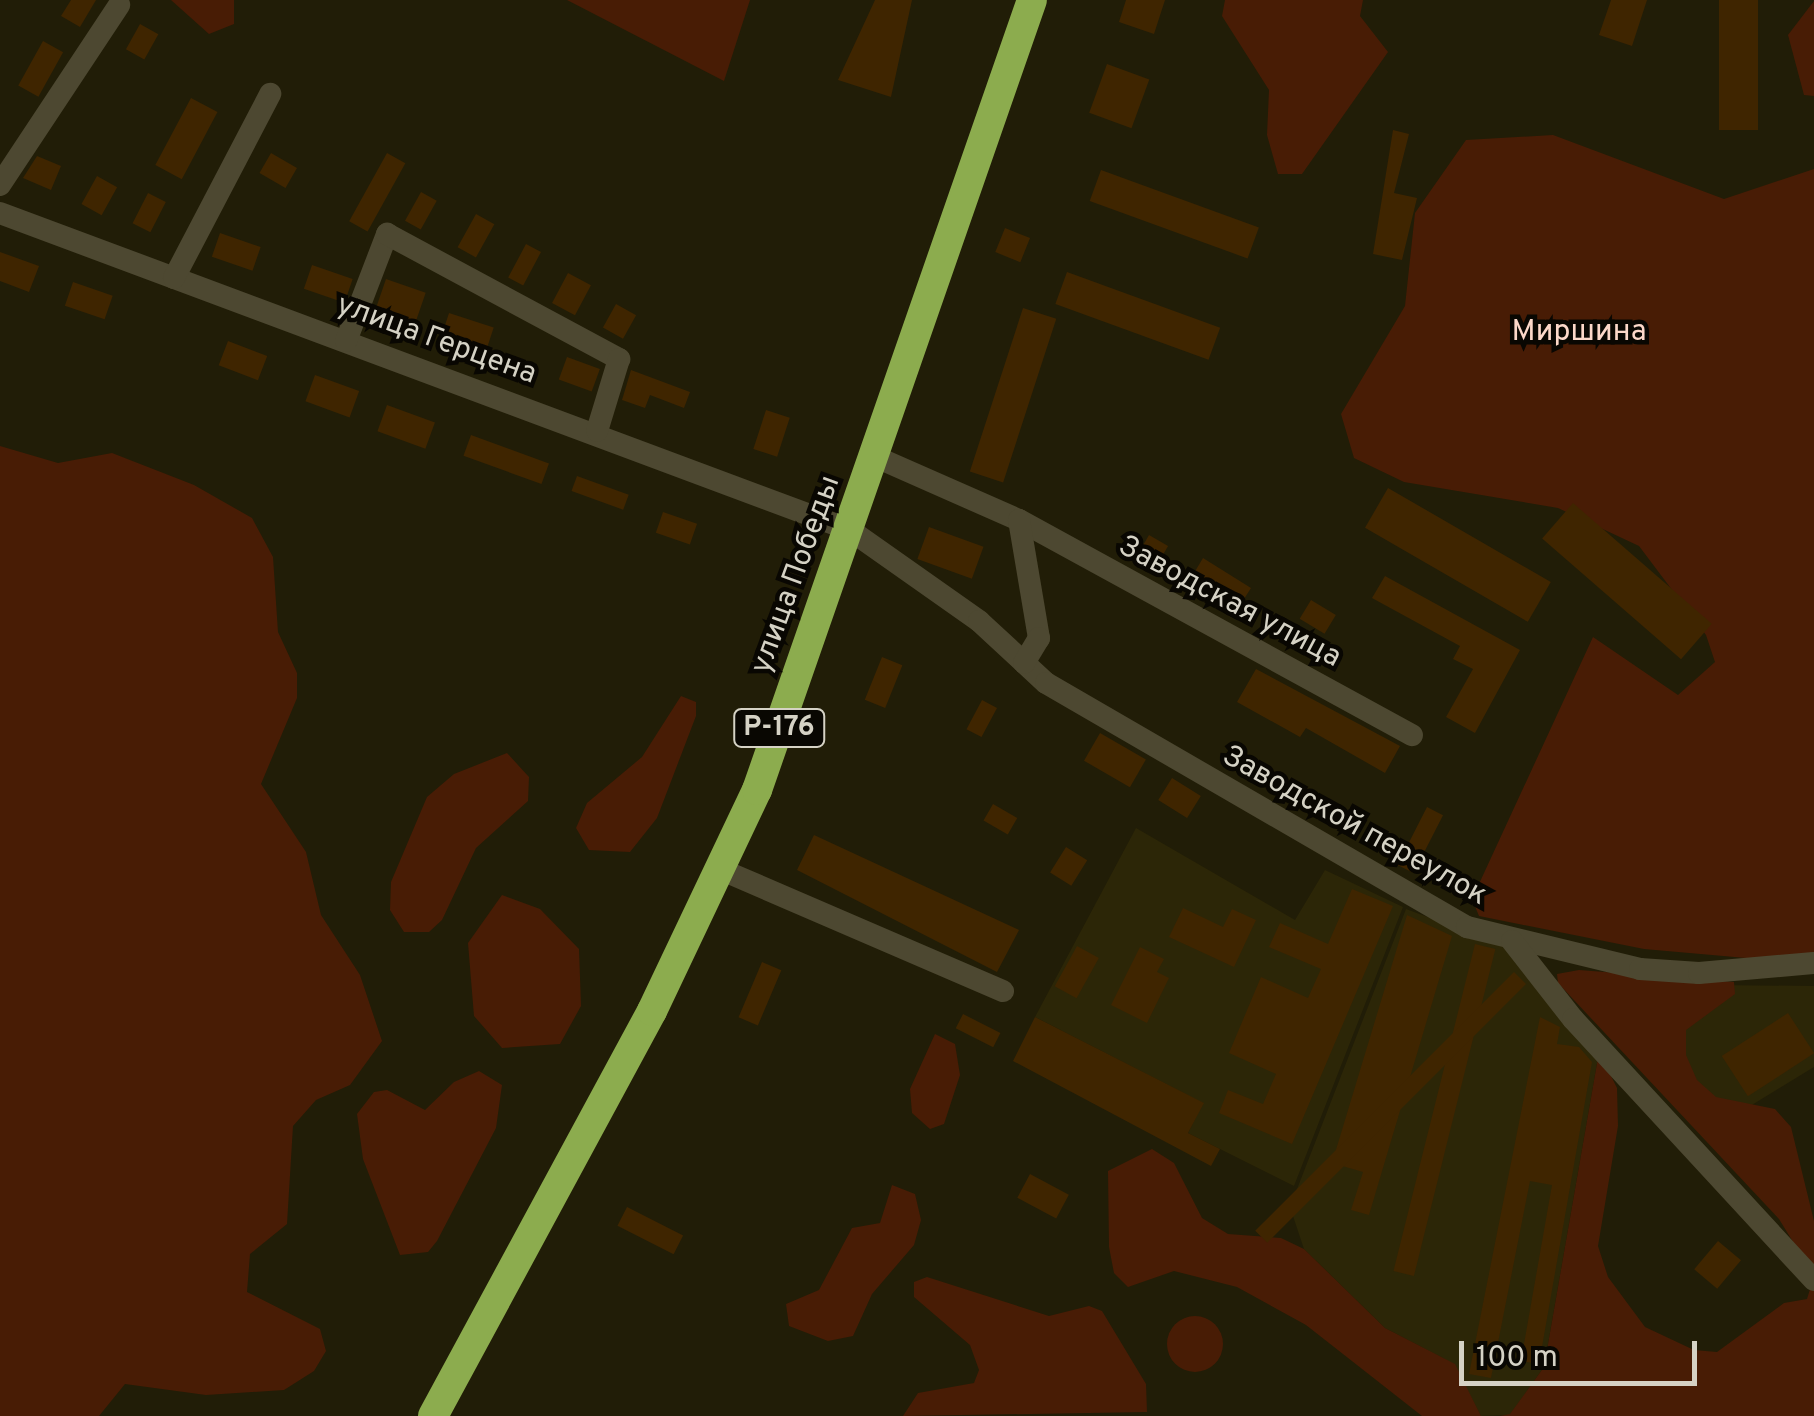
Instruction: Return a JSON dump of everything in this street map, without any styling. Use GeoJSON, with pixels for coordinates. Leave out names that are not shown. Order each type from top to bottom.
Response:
{"type":"FeatureCollection","features":[{"type":"Feature","properties":{"kind":"highway","name":"улица Победы"},"geometry":{"type":"LineString","coordinates":[[433,1416],[722,870],[850,530],[1032,0]]}},
{"type":"Feature","properties":{"kind":"street"},"geometry":{"type":"LineString","coordinates":[[0,184],[119,5]]}},
{"type":"Feature","properties":{"kind":"street"},"geometry":{"type":"LineString","coordinates":[[174,278],[270,94]]}},
{"type":"Feature","properties":{"kind":"street","name":"улица Герцена"},"geometry":{"type":"LineString","coordinates":[[0,213],[597,431],[850,530]]}},
{"type":"Feature","properties":{"kind":"street"},"geometry":{"type":"LineString","coordinates":[[346,341],[387,234],[619,358],[597,431]]}},
{"type":"Feature","properties":{"kind":"street","name":"Заводская улица"},"geometry":{"type":"LineString","coordinates":[[876,457],[1019,520],[1412,735]]}},
{"type":"Feature","properties":{"kind":"street"},"geometry":{"type":"LineString","coordinates":[[1019,520],[1039,638],[1024,663]]}},
{"type":"Feature","properties":{"kind":"street","name":"Заводской переулок"},"geometry":{"type":"LineString","coordinates":[[850,530],[979,621],[1024,663],[1162,755],[1401,892],[1512,941],[1814,1280]]}},
{"type":"Feature","properties":{"kind":"street"},"geometry":{"type":"LineString","coordinates":[[722,870],[1003,990]]}},
{"type":"Feature","properties":{"kind":"street"},"geometry":{"type":"LineString","coordinates":[[1512,941],[1606,965],[1699,974],[1814,963]]}},
{"type":"Feature","properties":{"kind":"shaded area"},"geometry":{"type":"Polygon","coordinates":[[[1136,828],[1295,920],[1325,870],[1403,907],[1294,1186],[1188,1133],[1203,1103],[1035,1017],[1136,828]]]}},
{"type":"Feature","properties":{"kind":"shaded area"},"geometry":{"type":"Polygon","coordinates":[[[1406,909],[1503,945],[1599,1052],[1544,1367],[1510,1415],[1481,1416],[1454,1364],[1385,1328],[1304,1249],[1290,1207],[1406,909]]]}},
{"type":"Feature","properties":{"kind":"shaded area"},"geometry":{"type":"Polygon","coordinates":[[[1625,984],[1814,986],[1814,1067],[1711,1130],[1625,984]]]}},
{"type":"Feature","properties":{"kind":"green space"},"geometry":{"type":"Polygon","coordinates":[[[171,0],[234,0],[234,24],[209,34],[171,0]]]}},
{"type":"Feature","properties":{"kind":"green space"},"geometry":{"type":"Polygon","coordinates":[[[567,0],[750,0],[724,81],[567,0]]]}},
{"type":"Feature","properties":{"kind":"green space"},"geometry":{"type":"Polygon","coordinates":[[[1225,0],[1363,0],[1360,16],[1388,52],[1302,174],[1278,174],[1267,135],[1269,90],[1222,16],[1225,0]]]}},
{"type":"Feature","properties":{"kind":"green space"},"geometry":{"type":"Polygon","coordinates":[[[1814,1],[1814,96],[1804,95],[1788,35],[1814,1]]]}},
{"type":"Feature","properties":{"kind":"green space","name":"Миршина"},"geometry":{"type":"Polygon","coordinates":[[[1553,135],[1724,199],[1814,169],[1814,955],[1781,961],[1644,949],[1479,916],[1472,899],[1593,637],[1678,695],[1715,662],[1706,635],[1639,546],[1558,508],[1404,482],[1354,458],[1341,414],[1405,306],[1415,213],[1466,140],[1553,135]]]}},
{"type":"Feature","properties":{"kind":"green space"},"geometry":{"type":"Polygon","coordinates":[[[0,446],[58,463],[112,453],[194,485],[252,518],[273,557],[278,632],[297,673],[297,698],[261,784],[306,852],[321,915],[360,975],[382,1041],[350,1085],[316,1100],[293,1126],[287,1224],[250,1254],[247,1292],[320,1329],[326,1351],[314,1371],[284,1390],[206,1395],[125,1384],[99,1416],[0,1416],[0,446]]]}},
{"type":"Feature","properties":{"kind":"green space"},"geometry":{"type":"Polygon","coordinates":[[[681,696],[696,702],[696,716],[657,818],[630,852],[589,850],[576,828],[587,803],[642,757],[681,696]]]}},
{"type":"Feature","properties":{"kind":"green space"},"geometry":{"type":"Polygon","coordinates":[[[507,753],[529,777],[528,801],[476,848],[442,920],[429,932],[404,932],[390,910],[391,882],[427,797],[454,774],[507,753]]]}},
{"type":"Feature","properties":{"kind":"green space"},"geometry":{"type":"Polygon","coordinates":[[[502,895],[540,909],[579,949],[581,1006],[560,1044],[502,1048],[474,1016],[468,943],[502,895]]]}},
{"type":"Feature","properties":{"kind":"green space"},"geometry":{"type":"Polygon","coordinates":[[[1579,970],[1734,982],[1735,994],[1686,1030],[1686,1055],[1697,1080],[1716,1097],[1775,1109],[1791,1127],[1814,1221],[1814,1276],[1779,1219],[1558,983],[1557,974],[1579,970]]]}},
{"type":"Feature","properties":{"kind":"green space"},"geometry":{"type":"Polygon","coordinates":[[[935,1034],[955,1044],[960,1075],[944,1124],[930,1129],[912,1113],[910,1089],[935,1034]]]}},
{"type":"Feature","properties":{"kind":"green space"},"geometry":{"type":"Polygon","coordinates":[[[1599,1052],[1617,1088],[1618,1126],[1598,1246],[1608,1277],[1645,1327],[1694,1350],[1717,1352],[1784,1303],[1807,1299],[1814,1276],[1814,1416],[1500,1416],[1510,1414],[1544,1367],[1599,1052]]]}},
{"type":"Feature","properties":{"kind":"green space"},"geometry":{"type":"Polygon","coordinates":[[[479,1071],[502,1085],[496,1128],[437,1241],[428,1252],[400,1255],[363,1159],[357,1114],[374,1092],[387,1090],[425,1110],[454,1082],[479,1071]]]}},
{"type":"Feature","properties":{"kind":"green space"},"geometry":{"type":"Polygon","coordinates":[[[1152,1149],[1174,1163],[1202,1218],[1228,1234],[1281,1238],[1304,1249],[1385,1328],[1455,1364],[1481,1416],[1422,1416],[1306,1325],[1237,1287],[1174,1271],[1128,1287],[1114,1273],[1109,1247],[1108,1171],[1152,1149]]]}},
{"type":"Feature","properties":{"kind":"green space"},"geometry":{"type":"Polygon","coordinates":[[[892,1185],[915,1194],[921,1220],[914,1245],[872,1294],[853,1336],[828,1341],[789,1326],[786,1304],[819,1290],[852,1228],[880,1223],[892,1185]]]}},
{"type":"Feature","properties":{"kind":"green space"},"geometry":{"type":"Polygon","coordinates":[[[927,1277],[1049,1316],[1089,1306],[1102,1311],[1146,1384],[1147,1412],[903,1416],[918,1393],[974,1383],[979,1370],[970,1345],[914,1297],[914,1282],[927,1277]]]}},
{"type":"Feature","properties":{"kind":"green space"},"geometry":{"type":"Polygon","coordinates":[[[1195,1316],[1215,1324],[1223,1344],[1215,1364],[1195,1372],[1175,1364],[1167,1344],[1175,1324],[1195,1316]]]}},
{"type":"Feature","properties":{"kind":"building"},"geometry":{"type":"Polygon","coordinates":[[[71,0],[96,0],[80,27],[61,16],[71,0]]]}},
{"type":"Feature","properties":{"kind":"building"},"geometry":{"type":"Polygon","coordinates":[[[875,0],[912,0],[891,97],[838,80],[875,0]]]}},
{"type":"Feature","properties":{"kind":"building"},"geometry":{"type":"Polygon","coordinates":[[[1126,0],[1165,0],[1154,34],[1119,22],[1126,0]]]}},
{"type":"Feature","properties":{"kind":"building"},"geometry":{"type":"Polygon","coordinates":[[[1611,0],[1647,0],[1632,46],[1599,35],[1611,0]]]}},
{"type":"Feature","properties":{"kind":"building"},"geometry":{"type":"Polygon","coordinates":[[[1719,0],[1758,0],[1758,130],[1719,130],[1719,0]]]}},
{"type":"Feature","properties":{"kind":"building"},"geometry":{"type":"Polygon","coordinates":[[[140,24],[158,34],[144,60],[126,49],[140,24]]]}},
{"type":"Feature","properties":{"kind":"building"},"geometry":{"type":"Polygon","coordinates":[[[43,41],[63,52],[38,97],[18,86],[43,41]]]}},
{"type":"Feature","properties":{"kind":"building"},"geometry":{"type":"Polygon","coordinates":[[[1107,64],[1149,79],[1132,128],[1089,113],[1107,64]]]}},
{"type":"Feature","properties":{"kind":"building"},"geometry":{"type":"Polygon","coordinates":[[[191,98],[217,112],[182,179],[155,165],[191,98]]]}},
{"type":"Feature","properties":{"kind":"building"},"geometry":{"type":"Polygon","coordinates":[[[1393,130],[1409,134],[1394,193],[1417,198],[1402,260],[1373,254],[1393,130]]]}},
{"type":"Feature","properties":{"kind":"building"},"geometry":{"type":"Polygon","coordinates":[[[271,153],[297,168],[285,188],[260,173],[271,153]]]}},
{"type":"Feature","properties":{"kind":"building"},"geometry":{"type":"Polygon","coordinates":[[[387,153],[405,163],[368,231],[349,221],[387,153]]]}},
{"type":"Feature","properties":{"kind":"building"},"geometry":{"type":"Polygon","coordinates":[[[37,156],[61,166],[51,190],[23,178],[37,156]]]}},
{"type":"Feature","properties":{"kind":"building"},"geometry":{"type":"Polygon","coordinates":[[[1101,170],[1259,227],[1248,258],[1090,201],[1101,170]]]}},
{"type":"Feature","properties":{"kind":"building"},"geometry":{"type":"Polygon","coordinates":[[[97,176],[117,187],[102,215],[81,204],[97,176]]]}},
{"type":"Feature","properties":{"kind":"building"},"geometry":{"type":"Polygon","coordinates":[[[421,192],[437,201],[421,230],[405,221],[421,192]]]}},
{"type":"Feature","properties":{"kind":"building"},"geometry":{"type":"Polygon","coordinates":[[[148,193],[166,202],[150,232],[133,223],[148,193]]]}},
{"type":"Feature","properties":{"kind":"building"},"geometry":{"type":"Polygon","coordinates":[[[476,214],[494,224],[476,257],[458,247],[476,214]]]}},
{"type":"Feature","properties":{"kind":"building"},"geometry":{"type":"Polygon","coordinates":[[[1005,228],[1030,238],[1020,262],[995,252],[1005,228]]]}},
{"type":"Feature","properties":{"kind":"building"},"geometry":{"type":"Polygon","coordinates":[[[220,233],[261,247],[253,271],[212,257],[220,233]]]}},
{"type":"Feature","properties":{"kind":"building"},"geometry":{"type":"Polygon","coordinates":[[[526,244],[541,252],[523,286],[508,278],[526,244]]]}},
{"type":"Feature","properties":{"kind":"building"},"geometry":{"type":"Polygon","coordinates":[[[0,252],[39,266],[29,292],[0,281],[0,252]]]}},
{"type":"Feature","properties":{"kind":"building"},"geometry":{"type":"Polygon","coordinates":[[[312,265],[353,279],[345,303],[304,289],[312,265]]]}},
{"type":"Feature","properties":{"kind":"building"},"geometry":{"type":"Polygon","coordinates":[[[1067,272],[1220,328],[1209,360],[1055,304],[1067,272]]]}},
{"type":"Feature","properties":{"kind":"building"},"geometry":{"type":"Polygon","coordinates":[[[568,273],[591,285],[575,315],[552,303],[568,273]]]}},
{"type":"Feature","properties":{"kind":"building"},"geometry":{"type":"Polygon","coordinates":[[[386,279],[426,293],[414,328],[374,314],[386,279]]]}},
{"type":"Feature","properties":{"kind":"building"},"geometry":{"type":"Polygon","coordinates":[[[73,282],[113,296],[105,319],[65,306],[73,282]]]}},
{"type":"Feature","properties":{"kind":"building"},"geometry":{"type":"Polygon","coordinates":[[[616,304],[636,315],[623,339],[603,328],[616,304]]]}},
{"type":"Feature","properties":{"kind":"building"},"geometry":{"type":"Polygon","coordinates":[[[1023,308],[1056,319],[1003,482],[970,472],[1023,308]]]}},
{"type":"Feature","properties":{"kind":"building"},"geometry":{"type":"Polygon","coordinates":[[[449,313],[494,328],[486,351],[441,337],[449,313]]]}},
{"type":"Feature","properties":{"kind":"building"},"geometry":{"type":"Polygon","coordinates":[[[228,341],[267,356],[258,380],[219,365],[228,341]]]}},
{"type":"Feature","properties":{"kind":"building"},"geometry":{"type":"Polygon","coordinates":[[[567,357],[600,369],[592,392],[559,380],[567,357]]]}},
{"type":"Feature","properties":{"kind":"building"},"geometry":{"type":"Polygon","coordinates":[[[631,370],[690,392],[684,408],[650,395],[645,408],[622,400],[631,370]]]}},
{"type":"Feature","properties":{"kind":"building"},"geometry":{"type":"Polygon","coordinates":[[[315,375],[359,391],[350,417],[305,401],[315,375]]]}},
{"type":"Feature","properties":{"kind":"building"},"geometry":{"type":"Polygon","coordinates":[[[387,405],[435,422],[425,449],[377,431],[387,405]]]}},
{"type":"Feature","properties":{"kind":"building"},"geometry":{"type":"Polygon","coordinates":[[[766,410],[790,418],[777,457],[753,449],[766,410]]]}},
{"type":"Feature","properties":{"kind":"building"},"geometry":{"type":"Polygon","coordinates":[[[471,435],[549,463],[541,484],[463,456],[471,435]]]}},
{"type":"Feature","properties":{"kind":"building"},"geometry":{"type":"Polygon","coordinates":[[[577,476],[629,495],[623,510],[572,491],[577,476]]]}},
{"type":"Feature","properties":{"kind":"building"},"geometry":{"type":"Polygon","coordinates":[[[1388,488],[1551,582],[1528,622],[1365,528],[1388,488]]]}},
{"type":"Feature","properties":{"kind":"building"},"geometry":{"type":"Polygon","coordinates":[[[1573,503],[1712,624],[1681,659],[1542,538],[1573,503]]]}},
{"type":"Feature","properties":{"kind":"building"},"geometry":{"type":"Polygon","coordinates":[[[663,512],[697,524],[690,545],[656,533],[663,512]]]}},
{"type":"Feature","properties":{"kind":"building"},"geometry":{"type":"Polygon","coordinates":[[[929,527],[984,547],[972,579],[917,559],[929,527]]]}},
{"type":"Feature","properties":{"kind":"building"},"geometry":{"type":"Polygon","coordinates":[[[1149,535],[1168,546],[1155,569],[1136,558],[1149,535]]]}},
{"type":"Feature","properties":{"kind":"building"},"geometry":{"type":"Polygon","coordinates":[[[1203,558],[1251,588],[1239,607],[1231,602],[1227,609],[1195,591],[1200,583],[1191,578],[1203,558]]]}},
{"type":"Feature","properties":{"kind":"building"},"geometry":{"type":"Polygon","coordinates":[[[1385,576],[1520,650],[1475,733],[1446,717],[1473,669],[1453,659],[1460,646],[1372,598],[1385,576]]]}},
{"type":"Feature","properties":{"kind":"building"},"geometry":{"type":"Polygon","coordinates":[[[1311,600],[1336,615],[1325,634],[1300,619],[1311,600]]]}},
{"type":"Feature","properties":{"kind":"building"},"geometry":{"type":"Polygon","coordinates":[[[882,657],[902,665],[885,708],[865,700],[882,657]]]}},
{"type":"Feature","properties":{"kind":"building"},"geometry":{"type":"Polygon","coordinates":[[[1256,669],[1400,746],[1385,773],[1306,728],[1300,737],[1237,702],[1256,669]]]}},
{"type":"Feature","properties":{"kind":"building"},"geometry":{"type":"Polygon","coordinates":[[[982,700],[997,708],[982,737],[967,729],[982,700]]]}},
{"type":"Feature","properties":{"kind":"building"},"geometry":{"type":"Polygon","coordinates":[[[1100,733],[1146,760],[1130,787],[1084,761],[1100,733]]]}},
{"type":"Feature","properties":{"kind":"building"},"geometry":{"type":"Polygon","coordinates":[[[1172,778],[1201,796],[1187,818],[1158,800],[1172,778]]]}},
{"type":"Feature","properties":{"kind":"building"},"geometry":{"type":"Polygon","coordinates":[[[993,804],[1017,818],[1008,834],[984,820],[993,804]]]}},
{"type":"Feature","properties":{"kind":"building"},"geometry":{"type":"Polygon","coordinates":[[[1427,807],[1443,815],[1414,873],[1397,865],[1427,807]]]}},
{"type":"Feature","properties":{"kind":"building"},"geometry":{"type":"Polygon","coordinates":[[[814,835],[1019,930],[997,972],[797,870],[814,835]]]}},
{"type":"Feature","properties":{"kind":"building"},"geometry":{"type":"Polygon","coordinates":[[[1066,847],[1087,860],[1071,886],[1050,872],[1066,847]]]}},
{"type":"Feature","properties":{"kind":"building"},"geometry":{"type":"Polygon","coordinates":[[[1352,889],[1393,906],[1292,1144],[1219,1113],[1228,1090],[1263,1104],[1276,1074],[1229,1053],[1261,977],[1308,998],[1321,969],[1269,947],[1280,923],[1328,944],[1352,889]]]}},
{"type":"Feature","properties":{"kind":"building"},"geometry":{"type":"Polygon","coordinates":[[[1183,908],[1223,927],[1232,909],[1256,920],[1234,967],[1169,937],[1183,908]]]}},
{"type":"Feature","properties":{"kind":"building"},"geometry":{"type":"Polygon","coordinates":[[[1407,915],[1452,936],[1369,1215],[1351,1210],[1363,1172],[1332,1163],[1407,915]]]}},
{"type":"Feature","properties":{"kind":"building"},"geometry":{"type":"Polygon","coordinates":[[[1475,944],[1495,949],[1414,1276],[1393,1271],[1475,944]]]}},
{"type":"Feature","properties":{"kind":"building"},"geometry":{"type":"Polygon","coordinates":[[[1077,946],[1099,958],[1077,998],[1055,986],[1077,946]]]}},
{"type":"Feature","properties":{"kind":"building"},"geometry":{"type":"Polygon","coordinates":[[[1140,947],[1164,959],[1157,972],[1169,978],[1147,1023],[1111,1005],[1140,947]]]}},
{"type":"Feature","properties":{"kind":"building"},"geometry":{"type":"Polygon","coordinates":[[[762,962],[781,970],[758,1025],[739,1017],[762,962]]]}},
{"type":"Feature","properties":{"kind":"building"},"geometry":{"type":"Polygon","coordinates":[[[1514,972],[1526,984],[1267,1243],[1255,1231],[1514,972]]]}},
{"type":"Feature","properties":{"kind":"building"},"geometry":{"type":"Polygon","coordinates":[[[1788,1013],[1814,1053],[1748,1096],[1722,1056],[1788,1013]]]}},
{"type":"Feature","properties":{"kind":"building"},"geometry":{"type":"Polygon","coordinates":[[[963,1014],[1000,1033],[993,1047],[956,1028],[963,1014]]]}},
{"type":"Feature","properties":{"kind":"building"},"geometry":{"type":"Polygon","coordinates":[[[1035,1017],[1204,1103],[1188,1133],[1220,1149],[1211,1166],[1013,1061],[1035,1017]]]}},
{"type":"Feature","properties":{"kind":"building"},"geometry":{"type":"Polygon","coordinates":[[[1540,1017],[1560,1027],[1557,1044],[1579,1047],[1592,1062],[1539,1364],[1521,1361],[1552,1185],[1530,1181],[1491,1378],[1469,1374],[1540,1017]]]}},
{"type":"Feature","properties":{"kind":"building"},"geometry":{"type":"Polygon","coordinates":[[[1030,1174],[1069,1195],[1056,1218],[1017,1198],[1030,1174]]]}},
{"type":"Feature","properties":{"kind":"building"},"geometry":{"type":"Polygon","coordinates":[[[627,1207],[683,1236],[674,1254],[617,1226],[627,1207]]]}},
{"type":"Feature","properties":{"kind":"building"},"geometry":{"type":"Polygon","coordinates":[[[1718,1241],[1741,1260],[1717,1289],[1694,1269],[1718,1241]]]}}]}
